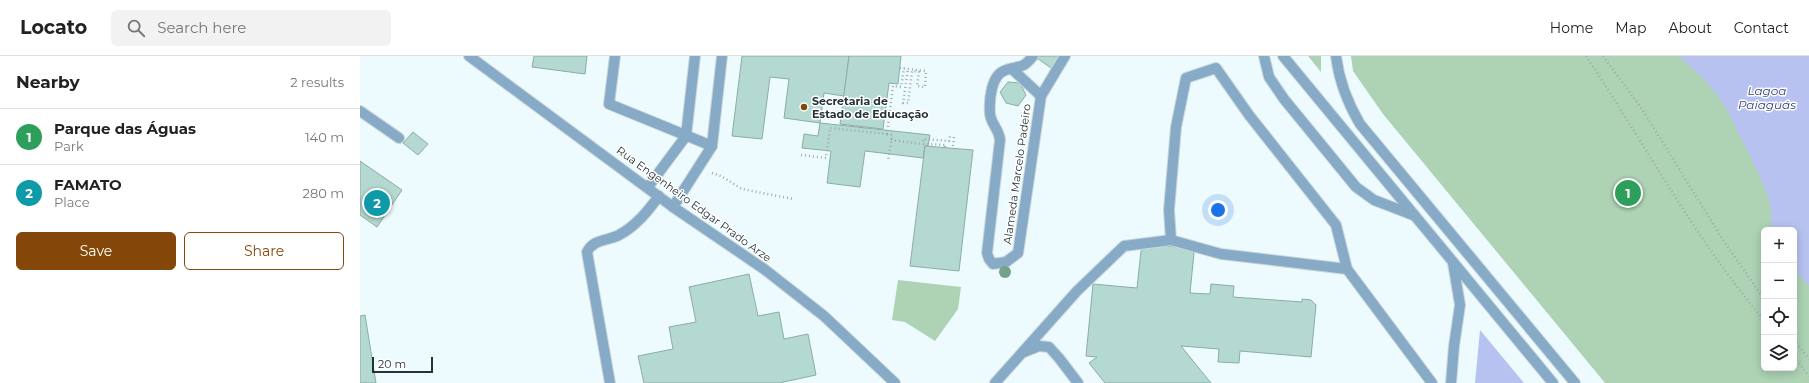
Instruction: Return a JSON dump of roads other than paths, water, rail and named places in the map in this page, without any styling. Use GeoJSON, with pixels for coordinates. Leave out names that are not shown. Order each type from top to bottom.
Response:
{"type":"FeatureCollection","features":[{"type":"Feature","properties":{"kind":"street","name":"Rua Engenheiro Edgar Prado Arze"},"geometry":{"type":"LineString","coordinates":[[469,56],[672,206],[764,269],[824,316],[895,383]]}},
{"type":"Feature","properties":{"kind":"street"},"geometry":{"type":"LineString","coordinates":[[615,56],[609,104],[712,146]]}},
{"type":"Feature","properties":{"kind":"street"},"geometry":{"type":"LineString","coordinates":[[648,187],[686,136],[695,56]]}},
{"type":"Feature","properties":{"kind":"street"},"geometry":{"type":"LineString","coordinates":[[672,206],[712,146],[722,56]]}},
{"type":"Feature","properties":{"kind":"street","name":"Alameda Marcelo Padeiro"},"geometry":{"type":"LineString","coordinates":[[1033,56],[1024,66],[1000,73],[995,78],[992,86],[990,114],[999,132],[1000,140],[987,253],[989,260],[993,264],[1006,262],[1018,253],[1041,96],[1065,56]]}},
{"type":"Feature","properties":{"kind":"street"},"geometry":{"type":"LineString","coordinates":[[1264,56],[1269,77],[1284,99],[1356,187],[1374,200],[1414,215]]}},
{"type":"Feature","properties":{"kind":"street"},"geometry":{"type":"LineString","coordinates":[[1283,56],[1553,383]]}},
{"type":"Feature","properties":{"kind":"street"},"geometry":{"type":"LineString","coordinates":[[1336,56],[1338,73],[1345,96],[1360,124],[1575,383]]}},
{"type":"Feature","properties":{"kind":"street"},"geometry":{"type":"LineString","coordinates":[[1171,240],[1169,210],[1176,126],[1186,78],[1216,68],[1249,115],[1336,224],[1347,269],[1432,383]]}},
{"type":"Feature","properties":{"kind":"street"},"geometry":{"type":"LineString","coordinates":[[1012,69],[1041,96]]}},
{"type":"Feature","properties":{"kind":"street"},"geometry":{"type":"LineString","coordinates":[[360,112],[399,138]]}},
{"type":"Feature","properties":{"kind":"street"},"geometry":{"type":"LineString","coordinates":[[610,383],[587,252],[589,247],[594,244],[618,236],[634,225],[659,196]]}},
{"type":"Feature","properties":{"kind":"street"},"geometry":{"type":"LineString","coordinates":[[995,383],[1077,291],[1124,246],[1171,240],[1221,254],[1347,269]]}},
{"type":"Feature","properties":{"kind":"street"},"geometry":{"type":"LineString","coordinates":[[1451,383],[1454,346],[1460,305],[1452,261]]}},
{"type":"Feature","properties":{"kind":"street"},"geometry":{"type":"LineString","coordinates":[[1022,352],[1039,346],[1049,347],[1078,383]]}},
{"type":"Feature","properties":{"kind":"water","name":"Lagoa Paiaguás"},"geometry":{"type":"Polygon","coordinates":[[[1679,56],[1809,56],[1809,286],[1797,272],[1797,227],[1771,227],[1769,198],[1756,168],[1724,104],[1705,80],[1679,56]]]}},
{"type":"Feature","properties":{"kind":"water"},"geometry":{"type":"Polygon","coordinates":[[[1480,330],[1524,383],[1475,383],[1480,330]]]}},
{"type":"Feature","properties":{"kind":"place","name":"Secretaria de Estado de Educação"},"geometry":{"type":"Point","coordinates":[804,107]}},
{"type":"Feature","properties":{"kind":"place","name":"Parque das Águas"},"geometry":{"type":"Point","coordinates":[1628,193]}},
{"type":"Feature","properties":{"kind":"place","name":"FAMATO"},"geometry":{"type":"Point","coordinates":[377,203]}}]}
